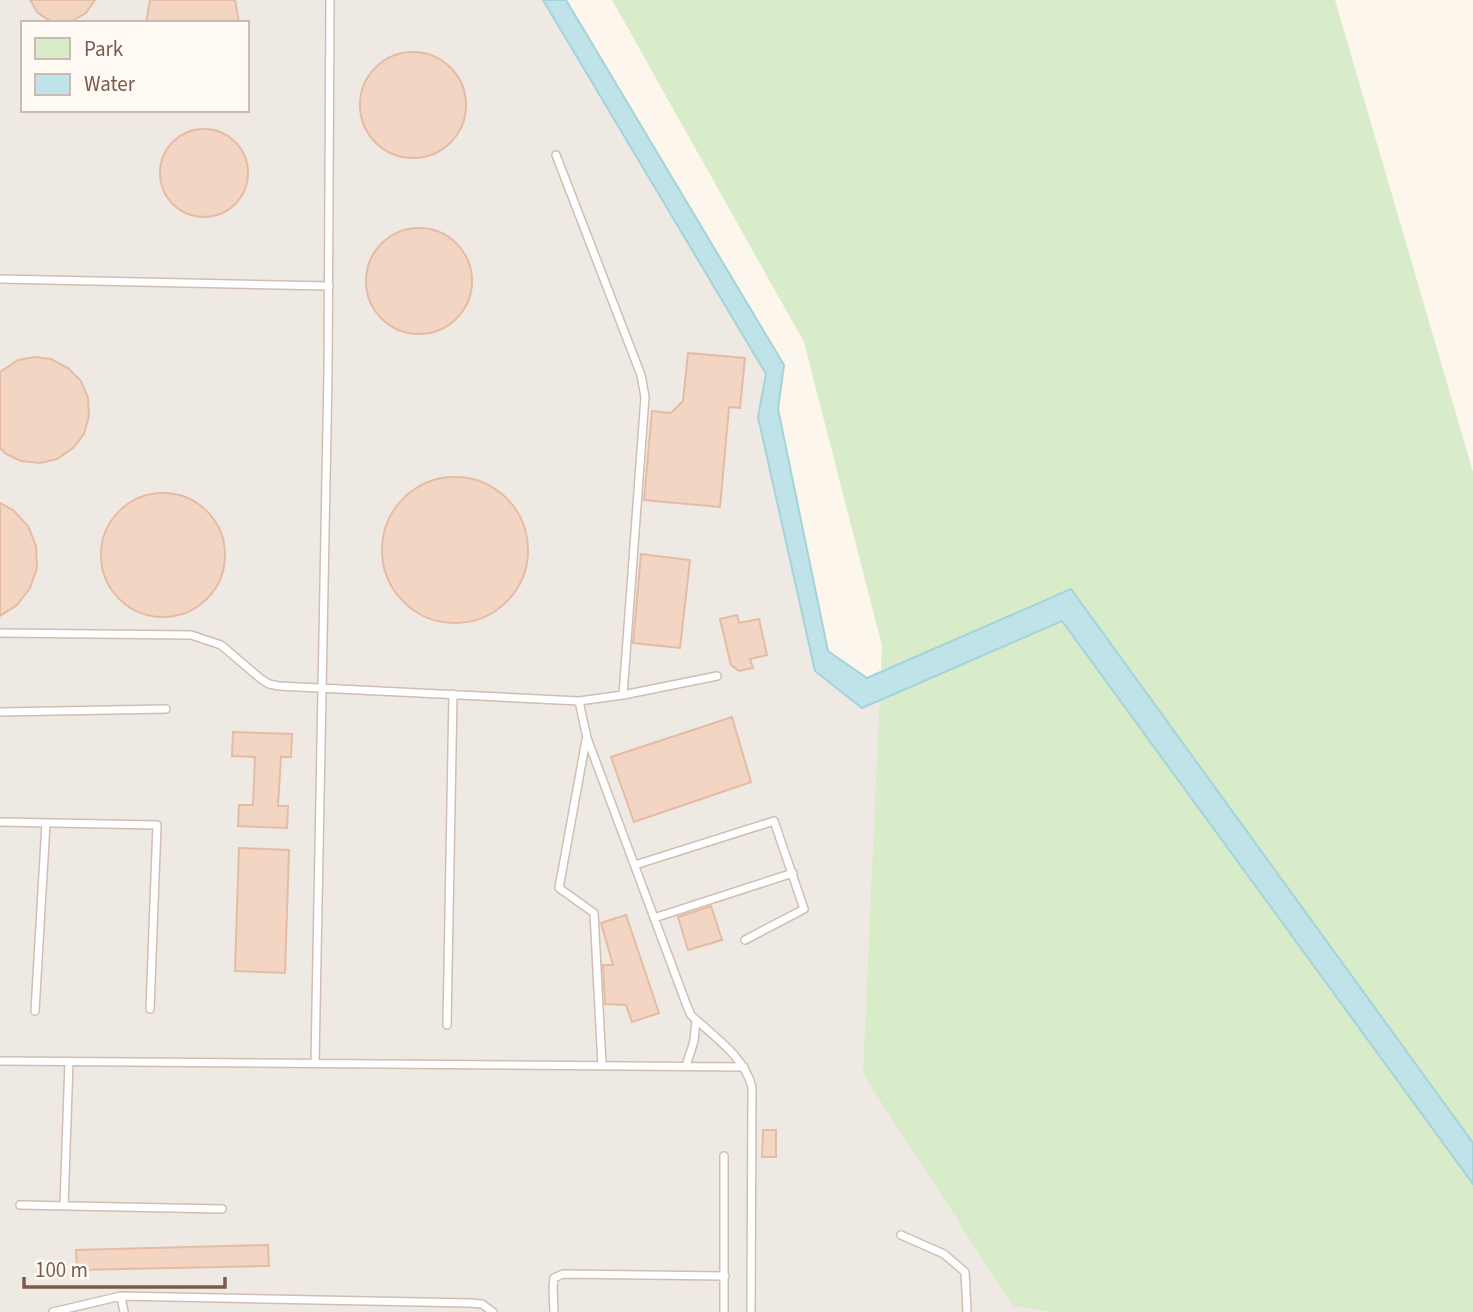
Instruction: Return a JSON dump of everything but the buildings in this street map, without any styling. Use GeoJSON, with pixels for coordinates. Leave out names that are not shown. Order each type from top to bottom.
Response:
{"type":"FeatureCollection","features":[{"type":"Feature","properties":{"kind":"lane"},"geometry":{"type":"LineString","coordinates":[[315,1062],[329,286],[330,0]]}},
{"type":"Feature","properties":{"kind":"lane"},"geometry":{"type":"LineString","coordinates":[[556,155],[641,375],[645,397],[623,695]]}},
{"type":"Feature","properties":{"kind":"lane"},"geometry":{"type":"LineString","coordinates":[[0,279],[329,286]]}},
{"type":"Feature","properties":{"kind":"lane"},"geometry":{"type":"LineString","coordinates":[[0,633],[191,635],[221,645],[269,684],[579,701],[717,676]]}},
{"type":"Feature","properties":{"kind":"lane"},"geometry":{"type":"LineString","coordinates":[[447,1025],[453,694]]}},
{"type":"Feature","properties":{"kind":"lane"},"geometry":{"type":"LineString","coordinates":[[579,701],[587,738],[687,1006],[696,1020],[744,1068],[752,1087],[751,1312]]}},
{"type":"Feature","properties":{"kind":"lane"},"geometry":{"type":"LineString","coordinates":[[0,712],[166,709]]}},
{"type":"Feature","properties":{"kind":"lane"},"geometry":{"type":"LineString","coordinates":[[587,738],[559,888],[594,913],[601,1065]]}},
{"type":"Feature","properties":{"kind":"lane"},"geometry":{"type":"LineString","coordinates":[[635,865],[774,821],[804,909],[745,940]]}},
{"type":"Feature","properties":{"kind":"lane"},"geometry":{"type":"LineString","coordinates":[[0,822],[157,825],[150,1009]]}},
{"type":"Feature","properties":{"kind":"lane"},"geometry":{"type":"LineString","coordinates":[[35,1011],[47,822]]}},
{"type":"Feature","properties":{"kind":"lane"},"geometry":{"type":"LineString","coordinates":[[654,918],[793,873]]}},
{"type":"Feature","properties":{"kind":"lane"},"geometry":{"type":"LineString","coordinates":[[686,1066],[694,1041],[696,1020]]}},
{"type":"Feature","properties":{"kind":"lane"},"geometry":{"type":"LineString","coordinates":[[0,1060],[744,1068]]}},
{"type":"Feature","properties":{"kind":"lane"},"geometry":{"type":"LineString","coordinates":[[64,1206],[69,1062]]}},
{"type":"Feature","properties":{"kind":"lane"},"geometry":{"type":"LineString","coordinates":[[724,1156],[724,1312]]}},
{"type":"Feature","properties":{"kind":"lane"},"geometry":{"type":"LineString","coordinates":[[20,1205],[222,1209]]}},
{"type":"Feature","properties":{"kind":"lane"},"geometry":{"type":"LineString","coordinates":[[901,1236],[944,1254],[965,1272],[967,1312]]}},
{"type":"Feature","properties":{"kind":"lane"},"geometry":{"type":"LineString","coordinates":[[554,1312],[552,1287],[555,1278],[563,1274],[724,1276]]}},
{"type":"Feature","properties":{"kind":"lane"},"geometry":{"type":"LineString","coordinates":[[53,1312],[121,1296],[470,1303],[482,1304],[493,1312]]}},
{"type":"Feature","properties":{"kind":"lane"},"geometry":{"type":"LineString","coordinates":[[121,1296],[124,1312]]}},
{"type":"Feature","properties":{"kind":"shaded area"},"geometry":{"type":"Polygon","coordinates":[[[0,0],[543,0],[766,374],[758,417],[815,671],[862,708],[1062,621],[1473,1312],[0,1312],[0,0]]]}},
{"type":"Feature","properties":{"kind":"green space"},"geometry":{"type":"Polygon","coordinates":[[[612,0],[1335,0],[1473,472],[1473,1312],[1053,1312],[1013,1306],[863,1074],[882,646],[804,342],[612,0]]]}},
{"type":"Feature","properties":{"kind":"water"},"geometry":{"type":"Polygon","coordinates":[[[543,0],[566,0],[784,365],[778,409],[828,651],[867,678],[1071,589],[1473,1143],[1473,1184],[1062,621],[862,708],[815,671],[758,417],[766,374],[543,0]]]}}]}
